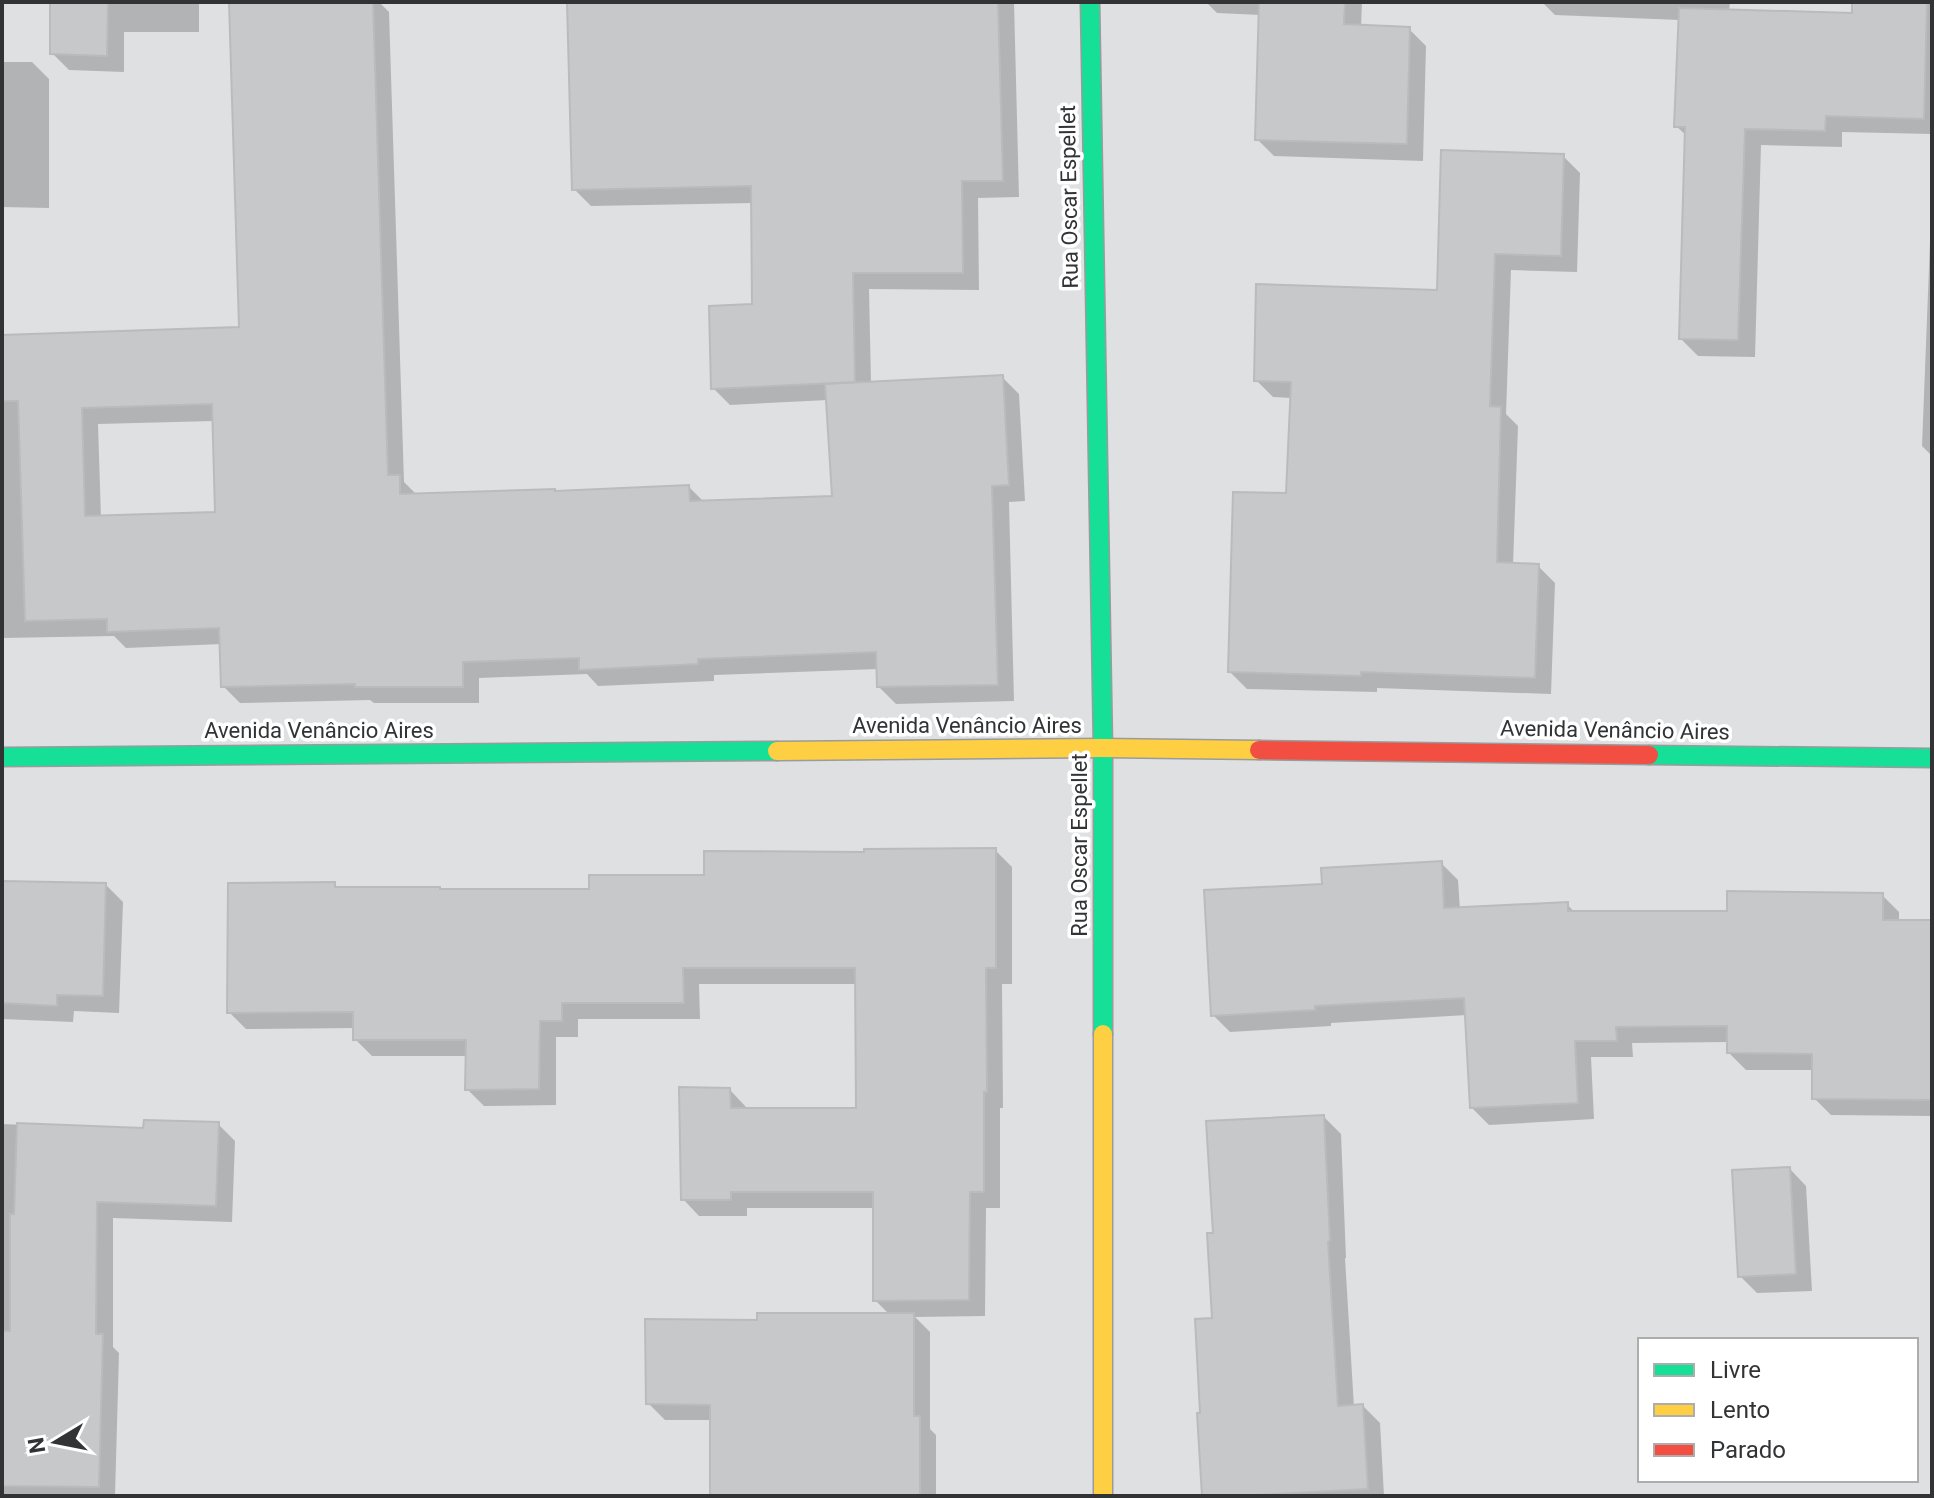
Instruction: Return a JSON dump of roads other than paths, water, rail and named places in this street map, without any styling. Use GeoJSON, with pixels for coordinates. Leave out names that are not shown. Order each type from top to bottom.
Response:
{"type":"FeatureCollection","features":[{"type":"Feature","properties":{"kind":"street","name":"Rua Oscar Espellet"},"geometry":{"type":"LineString","coordinates":[[1090,2],[1103,748],[1103,1496]]}},
{"type":"Feature","properties":{"kind":"street","name":"Avenida Venâncio Aires"},"geometry":{"type":"LineString","coordinates":[[2,757],[1103,748],[1932,758]]}}]}
